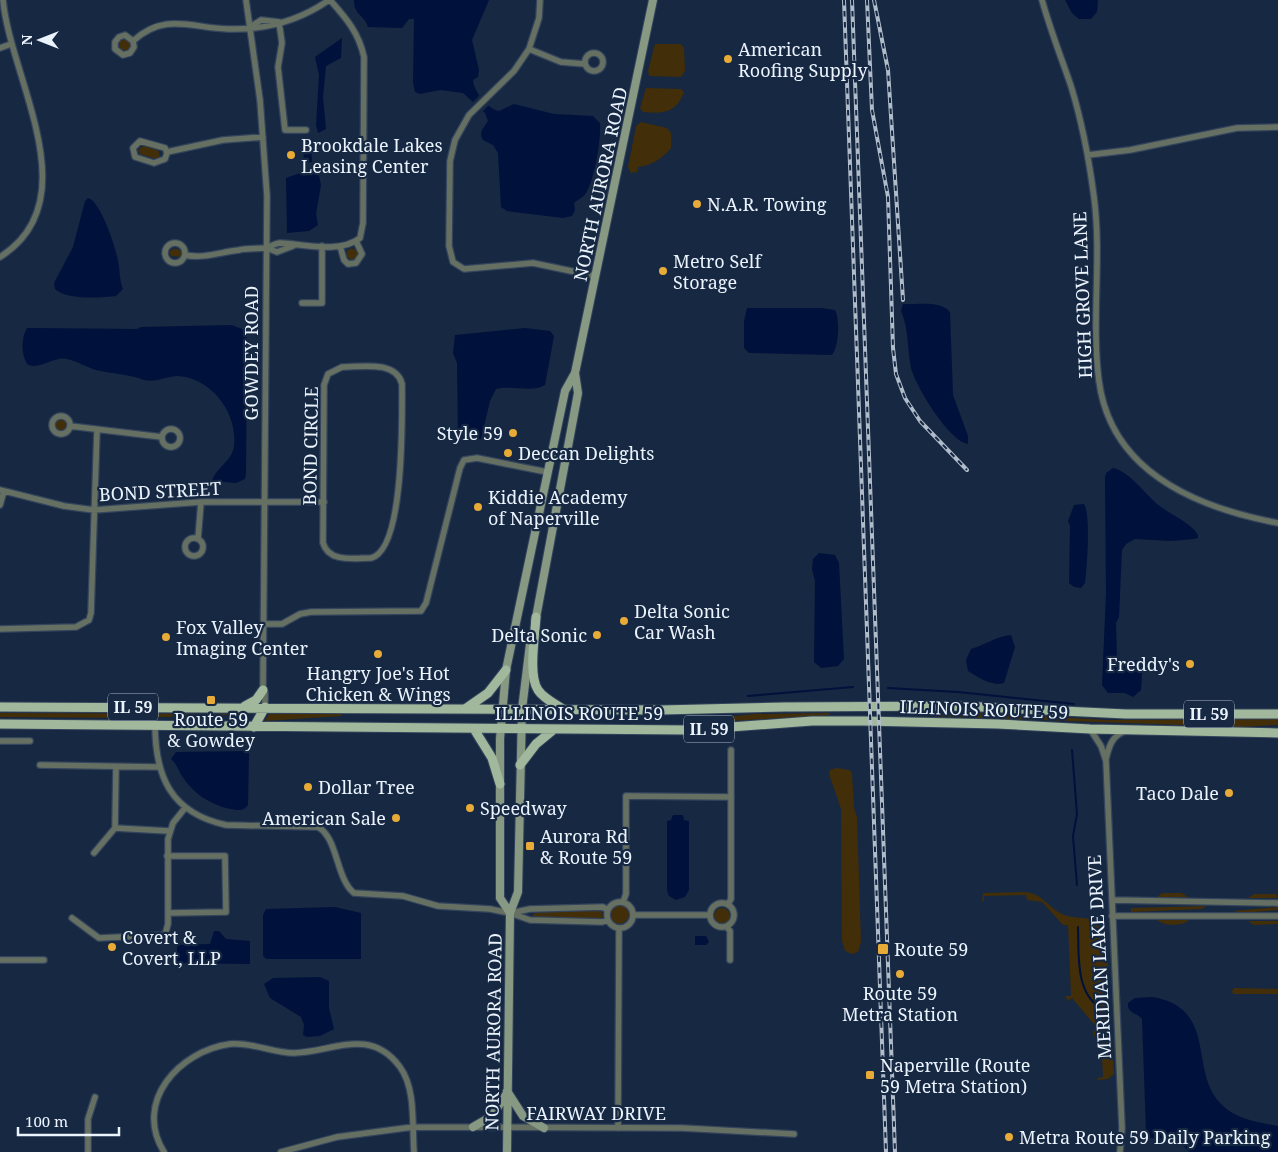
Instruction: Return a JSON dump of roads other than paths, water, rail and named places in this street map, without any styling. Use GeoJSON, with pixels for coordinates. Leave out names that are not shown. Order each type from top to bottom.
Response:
{"type":"FeatureCollection","features":[{"type":"Feature","properties":{"kind":"main road","name":"NORTH AURORA ROAD"},"geometry":{"type":"LineString","coordinates":[[510,913],[500,898],[501,728],[506,670],[565,391],[575,374],[653,0]]}},
{"type":"Feature","properties":{"kind":"main road","name":"NORTH AURORA ROAD"},"geometry":{"type":"LineString","coordinates":[[507,1152],[510,913],[518,892],[521,729],[525,673],[578,393],[575,374]]}},
{"type":"Feature","properties":{"kind":"main road"},"geometry":{"type":"LineString","coordinates":[[536,617],[532,674],[535,684],[543,696],[563,709]]}},
{"type":"Feature","properties":{"kind":"main road"},"geometry":{"type":"LineString","coordinates":[[465,709],[488,693],[506,670]]}},
{"type":"Feature","properties":{"kind":"main road"},"geometry":{"type":"LineString","coordinates":[[242,707],[251,704],[263,690]]}},
{"type":"Feature","properties":{"kind":"main road","name":"ILLINOIS ROUTE 59"},"geometry":{"type":"LineString","coordinates":[[0,707],[563,709],[959,706],[1118,714],[1278,714]]}},
{"type":"Feature","properties":{"kind":"main road"},"geometry":{"type":"LineString","coordinates":[[254,727],[265,707]]}},
{"type":"Feature","properties":{"kind":"main road","name":"ILLINOIS ROUTE 59"},"geometry":{"type":"LineString","coordinates":[[0,724],[690,730],[836,721],[1278,733]]}},
{"type":"Feature","properties":{"kind":"main road"},"geometry":{"type":"LineString","coordinates":[[474,729],[492,758],[500,784]]}},
{"type":"Feature","properties":{"kind":"main road"},"geometry":{"type":"LineString","coordinates":[[520,765],[536,744],[553,730]]}},
{"type":"Feature","properties":{"kind":"main road"},"geometry":{"type":"LineString","coordinates":[[473,1127],[492,1116],[508,1091],[523,1116],[544,1128]]}},
{"type":"Feature","properties":{"kind":"street"},"geometry":{"type":"LineString","coordinates":[[0,257],[22,238],[31,225],[40,204],[44,180],[40,150],[11,44],[3,0]]}},
{"type":"Feature","properties":{"kind":"street","name":"GOWDEY ROAD"},"geometry":{"type":"LineString","coordinates":[[246,0],[263,137],[267,248],[263,690],[265,693],[265,707]]}},
{"type":"Feature","properties":{"kind":"street"},"geometry":{"type":"LineString","coordinates":[[133,40],[143,31],[173,22],[222,29],[265,27],[301,16],[330,0],[347,18],[357,34],[364,57],[363,223],[361,234],[356,241],[340,246],[293,246],[277,252],[267,248],[240,249],[207,256],[185,255]]}},
{"type":"Feature","properties":{"kind":"street"},"geometry":{"type":"LineString","coordinates":[[540,0],[538,24],[529,49],[514,71],[472,112],[459,131],[450,161],[449,246],[453,262],[460,268],[470,270],[533,263],[595,276]]}},
{"type":"Feature","properties":{"kind":"street","name":"HIGH GROVE LANE"},"geometry":{"type":"LineString","coordinates":[[1042,0],[1076,103],[1088,155],[1096,225],[1099,382],[1113,425],[1134,457],[1152,474],[1171,487],[1217,508],[1278,523]]}},
{"type":"Feature","properties":{"kind":"street"},"geometry":{"type":"LineString","coordinates":[[279,22],[282,43],[278,67],[285,130],[306,130]]}},
{"type":"Feature","properties":{"kind":"street"},"geometry":{"type":"LineString","coordinates":[[0,48],[11,44]]}},
{"type":"Feature","properties":{"kind":"street"},"geometry":{"type":"LineString","coordinates":[[529,49],[562,62],[585,64]]}},
{"type":"Feature","properties":{"kind":"street"},"geometry":{"type":"LineString","coordinates":[[1088,155],[1130,150],[1229,129],[1278,127]]}},
{"type":"Feature","properties":{"kind":"street"},"geometry":{"type":"LineString","coordinates":[[166,152],[223,140],[263,137]]}},
{"type":"Feature","properties":{"kind":"street"},"geometry":{"type":"LineString","coordinates":[[143,141],[162,146],[166,152],[165,159],[154,163],[137,158],[133,150],[136,144],[143,141]]}},
{"type":"Feature","properties":{"kind":"street"},"geometry":{"type":"LineString","coordinates":[[340,246],[344,260],[348,264],[356,264],[362,258],[362,254],[356,241]]}},
{"type":"Feature","properties":{"kind":"street"},"geometry":{"type":"LineString","coordinates":[[302,303],[322,303],[322,246]]}},
{"type":"Feature","properties":{"kind":"street","name":"BOND CIRCLE"},"geometry":{"type":"LineString","coordinates":[[342,367],[391,369],[398,374],[402,384],[400,482],[386,542],[381,554],[371,558],[340,558],[332,556],[323,543],[324,502],[326,377],[333,370],[342,367]]}},
{"type":"Feature","properties":{"kind":"street"},"geometry":{"type":"LineString","coordinates":[[70,426],[162,436]]}},
{"type":"Feature","properties":{"kind":"street"},"geometry":{"type":"LineString","coordinates":[[0,629],[76,627],[89,620],[91,614],[97,430]]}},
{"type":"Feature","properties":{"kind":"street"},"geometry":{"type":"LineString","coordinates":[[264,624],[282,624],[300,614],[311,612],[421,611],[426,603],[460,468],[464,460],[477,458],[547,472]]}},
{"type":"Feature","properties":{"kind":"street"},"geometry":{"type":"LineString","coordinates":[[0,505],[2,491]]}},
{"type":"Feature","properties":{"kind":"street","name":"BOND STREET"},"geometry":{"type":"LineString","coordinates":[[2,491],[64,506],[94,510],[201,502],[324,502]]}},
{"type":"Feature","properties":{"kind":"street"},"geometry":{"type":"LineString","coordinates":[[198,539],[201,502]]}},
{"type":"Feature","properties":{"kind":"street"},"geometry":{"type":"LineString","coordinates":[[155,724],[159,768],[172,793],[185,808],[211,822],[226,825],[318,827],[326,833],[349,890],[360,895],[403,896],[438,906],[510,913],[530,920],[602,922],[607,920]]}},
{"type":"Feature","properties":{"kind":"street","name":"MERIDIAN LAKE DRIVE"},"geometry":{"type":"LineString","coordinates":[[1090,729],[1101,746],[1106,761],[1122,1128],[1120,1152]]}},
{"type":"Feature","properties":{"kind":"street","name":"MERIDIAN LAKE DRIVE"},"geometry":{"type":"LineString","coordinates":[[1106,761],[1112,741],[1118,734],[1128,730]]}},
{"type":"Feature","properties":{"kind":"street"},"geometry":{"type":"LineString","coordinates":[[0,741],[30,741]]}},
{"type":"Feature","properties":{"kind":"street"},"geometry":{"type":"LineString","coordinates":[[728,904],[731,899],[731,750]]}},
{"type":"Feature","properties":{"kind":"street"},"geometry":{"type":"LineString","coordinates":[[40,766],[159,768]]}},
{"type":"Feature","properties":{"kind":"street"},"geometry":{"type":"LineString","coordinates":[[94,853],[116,828],[116,767]]}},
{"type":"Feature","properties":{"kind":"street"},"geometry":{"type":"LineString","coordinates":[[623,902],[626,894],[626,796],[731,797]]}},
{"type":"Feature","properties":{"kind":"street"},"geometry":{"type":"LineString","coordinates":[[72,918],[99,938],[159,937],[167,932],[167,856],[169,831],[185,808]]}},
{"type":"Feature","properties":{"kind":"street"},"geometry":{"type":"LineString","coordinates":[[116,828],[169,831]]}},
{"type":"Feature","properties":{"kind":"street"},"geometry":{"type":"LineString","coordinates":[[167,856],[225,856],[226,894],[226,912],[168,913]]}},
{"type":"Feature","properties":{"kind":"street"},"geometry":{"type":"LineString","coordinates":[[1112,900],[1278,903]]}},
{"type":"Feature","properties":{"kind":"street"},"geometry":{"type":"LineString","coordinates":[[615,902],[623,902],[630,907],[633,915],[629,924],[619,928],[612,926],[607,920],[607,910],[615,902]]}},
{"type":"Feature","properties":{"kind":"street"},"geometry":{"type":"LineString","coordinates":[[709,915],[716,904],[728,904]]}},
{"type":"Feature","properties":{"kind":"street"},"geometry":{"type":"LineString","coordinates":[[709,915],[715,925],[727,926],[733,921],[734,914],[728,904]]}},
{"type":"Feature","properties":{"kind":"street"},"geometry":{"type":"LineString","coordinates":[[510,913],[530,909],[603,907],[607,910]]}},
{"type":"Feature","properties":{"kind":"street"},"geometry":{"type":"LineString","coordinates":[[633,915],[709,915]]}},
{"type":"Feature","properties":{"kind":"street"},"geometry":{"type":"LineString","coordinates":[[1112,916],[1278,916]]}},
{"type":"Feature","properties":{"kind":"street"},"geometry":{"type":"LineString","coordinates":[[727,926],[730,931],[730,960]]}},
{"type":"Feature","properties":{"kind":"street"},"geometry":{"type":"LineString","coordinates":[[618,1128],[619,928]]}},
{"type":"Feature","properties":{"kind":"street"},"geometry":{"type":"LineString","coordinates":[[0,960],[44,960]]}},
{"type":"Feature","properties":{"kind":"street"},"geometry":{"type":"LineString","coordinates":[[164,1152],[158,1142],[153,1119],[155,1104],[163,1088],[176,1071],[198,1054],[231,1044],[249,1044],[294,1053],[352,1043],[378,1049],[399,1066],[408,1083],[414,1152]]}},
{"type":"Feature","properties":{"kind":"street"},"geometry":{"type":"LineString","coordinates":[[88,1152],[88,1119],[95,1097]]}},
{"type":"Feature","properties":{"kind":"street","name":"FAIRWAY DRIVE"},"geometry":{"type":"LineString","coordinates":[[281,1152],[337,1137],[413,1127],[618,1128],[794,1134]]}},
{"type":"Feature","properties":{"kind":"water"},"geometry":{"type":"Polygon","coordinates":[[[354,0],[489,0],[472,40],[479,70],[478,77],[473,80],[482,99],[499,111],[514,104],[554,114],[593,116],[600,123],[595,169],[585,195],[574,203],[575,210],[572,216],[563,218],[507,211],[501,207],[498,153],[493,145],[483,140],[481,135],[488,121],[485,113],[463,93],[440,90],[420,94],[415,92],[413,83],[414,19],[409,19],[402,28],[368,27],[355,9],[354,0]]]}},
{"type":"Feature","properties":{"kind":"water"},"geometry":{"type":"Polygon","coordinates":[[[1065,0],[1098,0],[1097,12],[1091,19],[1079,19],[1072,13],[1065,0]]]}},
{"type":"Feature","properties":{"kind":"water"},"geometry":{"type":"Polygon","coordinates":[[[342,38],[341,58],[326,66],[323,97],[326,129],[318,133],[316,125],[319,75],[315,57],[342,38]]]}},
{"type":"Feature","properties":{"kind":"water"},"geometry":{"type":"Polygon","coordinates":[[[303,144],[311,144],[312,162],[304,163],[303,144]]]}},
{"type":"Feature","properties":{"kind":"water"},"geometry":{"type":"Polygon","coordinates":[[[318,171],[321,185],[316,214],[318,225],[309,231],[287,233],[286,178],[300,173],[304,176],[307,173],[317,174],[318,171]]]}},
{"type":"Feature","properties":{"kind":"water"},"geometry":{"type":"Polygon","coordinates":[[[88,198],[93,201],[103,217],[116,251],[123,289],[116,296],[75,297],[60,293],[55,289],[54,283],[73,247],[85,201],[88,198]]]}},
{"type":"Feature","properties":{"kind":"water"},"geometry":{"type":"Polygon","coordinates":[[[903,304],[934,304],[946,308],[950,312],[953,395],[968,436],[968,444],[960,441],[943,424],[926,400],[914,377],[904,318],[901,311],[903,304]]]}},
{"type":"Feature","properties":{"kind":"water"},"geometry":{"type":"Polygon","coordinates":[[[747,308],[821,308],[835,310],[838,320],[838,333],[832,355],[749,353],[744,348],[744,321],[747,308]]]}},
{"type":"Feature","properties":{"kind":"water"},"geometry":{"type":"Polygon","coordinates":[[[232,325],[242,329],[247,338],[246,473],[245,479],[236,483],[212,481],[233,452],[234,434],[227,410],[212,391],[202,383],[178,376],[153,381],[144,380],[96,370],[67,359],[31,366],[27,364],[23,351],[23,341],[27,328],[137,329],[141,327],[232,325]]]}},
{"type":"Feature","properties":{"kind":"water"},"geometry":{"type":"Polygon","coordinates":[[[525,328],[550,331],[554,336],[545,385],[528,389],[496,389],[490,401],[481,439],[458,440],[457,363],[453,353],[455,335],[525,328]]]}},
{"type":"Feature","properties":{"kind":"water"},"geometry":{"type":"Polygon","coordinates":[[[1113,468],[1126,474],[1155,502],[1186,523],[1198,535],[1198,538],[1194,539],[1171,541],[1135,539],[1126,544],[1122,550],[1119,617],[1116,623],[1117,660],[1143,660],[1141,690],[1133,697],[1125,693],[1108,693],[1102,685],[1106,593],[1105,478],[1106,473],[1113,468]]]}},
{"type":"Feature","properties":{"kind":"water"},"geometry":{"type":"Polygon","coordinates":[[[1084,504],[1088,542],[1085,583],[1081,588],[1074,587],[1069,583],[1070,526],[1068,521],[1074,505],[1084,504]]]}},
{"type":"Feature","properties":{"kind":"water"},"geometry":{"type":"Polygon","coordinates":[[[819,553],[835,555],[839,563],[844,659],[838,666],[821,668],[814,662],[815,581],[812,569],[813,559],[819,553]]]}},
{"type":"Feature","properties":{"kind":"water"},"geometry":{"type":"Polygon","coordinates":[[[1011,635],[1015,647],[1004,683],[990,683],[968,671],[966,660],[971,649],[1011,635]]]}},
{"type":"Feature","properties":{"kind":"water"},"geometry":{"type":"Polygon","coordinates":[[[249,751],[248,805],[240,810],[222,807],[203,797],[192,788],[171,759],[176,752],[249,751]]]}},
{"type":"Feature","properties":{"kind":"water"},"geometry":{"type":"Polygon","coordinates":[[[673,815],[683,815],[684,820],[689,821],[689,890],[685,897],[676,900],[669,896],[667,890],[667,821],[671,820],[673,815]]]}},
{"type":"Feature","properties":{"kind":"water"},"geometry":{"type":"Polygon","coordinates":[[[335,907],[361,913],[361,959],[266,959],[263,956],[263,915],[266,909],[335,907]]]}},
{"type":"Feature","properties":{"kind":"water"},"geometry":{"type":"Polygon","coordinates":[[[214,931],[219,931],[226,939],[250,941],[250,964],[177,963],[177,945],[210,944],[214,931]]]}},
{"type":"Feature","properties":{"kind":"water"},"geometry":{"type":"Polygon","coordinates":[[[695,936],[706,936],[709,942],[706,945],[695,945],[695,936]]]}},
{"type":"Feature","properties":{"kind":"water"},"geometry":{"type":"Polygon","coordinates":[[[320,977],[329,981],[329,1008],[334,1029],[320,1036],[307,1037],[303,1035],[304,1025],[301,1017],[270,998],[264,984],[273,978],[320,977]]]}},
{"type":"Feature","properties":{"kind":"water"},"geometry":{"type":"Polygon","coordinates":[[[1153,997],[1174,1004],[1187,1014],[1195,1027],[1211,1090],[1221,1104],[1241,1117],[1255,1122],[1278,1126],[1278,1152],[1190,1152],[1175,1139],[1148,1138],[1146,1132],[1142,1019],[1129,1009],[1128,1003],[1135,998],[1153,997]]]}},
{"type":"Feature","properties":{"kind":"waterway"},"geometry":{"type":"LineString","coordinates":[[748,696],[853,687]]}},
{"type":"Feature","properties":{"kind":"waterway"},"geometry":{"type":"LineString","coordinates":[[888,688],[958,692],[1074,704]]}},
{"type":"Feature","properties":{"kind":"waterway"},"geometry":{"type":"LineString","coordinates":[[1072,750],[1077,814],[1073,836],[1077,885]]}},
{"type":"Feature","properties":{"kind":"waterway"},"geometry":{"type":"LineString","coordinates":[[1078,927],[1079,961],[1083,983],[1087,993],[1101,1008]]}},
{"type":"Feature","properties":{"kind":"railway"},"geometry":{"type":"LineString","coordinates":[[844,0],[886,1152]]}},
{"type":"Feature","properties":{"kind":"railway"},"geometry":{"type":"LineString","coordinates":[[852,0],[895,1152]]}},
{"type":"Feature","properties":{"kind":"railway"},"geometry":{"type":"LineString","coordinates":[[867,0],[872,110],[888,197],[893,348],[896,374],[905,398],[920,421],[967,470]]}},
{"type":"Feature","properties":{"kind":"railway"},"geometry":{"type":"LineString","coordinates":[[874,0],[888,70],[903,300]]}},
{"type":"Feature","properties":{"kind":"place","name":"American Roofing Supply"},"geometry":{"type":"Point","coordinates":[728,59]}},
{"type":"Feature","properties":{"kind":"place","name":"Brookdale Lakes Leasing Center"},"geometry":{"type":"Point","coordinates":[291,155]}},
{"type":"Feature","properties":{"kind":"place","name":"N.A.R. Towing"},"geometry":{"type":"Point","coordinates":[697,204]}},
{"type":"Feature","properties":{"kind":"place","name":"Metro Self Storage"},"geometry":{"type":"Point","coordinates":[663,271]}},
{"type":"Feature","properties":{"kind":"place","name":"Style 59"},"geometry":{"type":"Point","coordinates":[513,433]}},
{"type":"Feature","properties":{"kind":"place","name":"Deccan Delights"},"geometry":{"type":"Point","coordinates":[508,453]}},
{"type":"Feature","properties":{"kind":"place","name":"Kiddie Academy of Naperville"},"geometry":{"type":"Point","coordinates":[478,507]}},
{"type":"Feature","properties":{"kind":"place","name":"Delta Sonic Car Wash"},"geometry":{"type":"Point","coordinates":[624,621]}},
{"type":"Feature","properties":{"kind":"place","name":"Delta Sonic"},"geometry":{"type":"Point","coordinates":[597,635]}},
{"type":"Feature","properties":{"kind":"place","name":"Fox Valley Imaging Center"},"geometry":{"type":"Point","coordinates":[166,637]}},
{"type":"Feature","properties":{"kind":"place","name":"Hangry Joe's Hot Chicken & Wings"},"geometry":{"type":"Point","coordinates":[378,654]}},
{"type":"Feature","properties":{"kind":"place","name":"Freddy's"},"geometry":{"type":"Point","coordinates":[1190,664]}},
{"type":"Feature","properties":{"kind":"place","name":"Route 59 & Gowdey"},"geometry":{"type":"Point","coordinates":[211,700]}},
{"type":"Feature","properties":{"kind":"place","name":"Dollar Tree"},"geometry":{"type":"Point","coordinates":[308,787]}},
{"type":"Feature","properties":{"kind":"place","name":"Taco Dale"},"geometry":{"type":"Point","coordinates":[1229,793]}},
{"type":"Feature","properties":{"kind":"place","name":"Speedway"},"geometry":{"type":"Point","coordinates":[470,808]}},
{"type":"Feature","properties":{"kind":"place","name":"American Sale"},"geometry":{"type":"Point","coordinates":[396,818]}},
{"type":"Feature","properties":{"kind":"place","name":"Aurora Rd & Route 59"},"geometry":{"type":"Point","coordinates":[530,846]}},
{"type":"Feature","properties":{"kind":"place","name":"Covert & Covert, LLP"},"geometry":{"type":"Point","coordinates":[112,947]}},
{"type":"Feature","properties":{"kind":"place","name":"Route 59"},"geometry":{"type":"Point","coordinates":[883,949]}},
{"type":"Feature","properties":{"kind":"place","name":"Route 59 Metra Station"},"geometry":{"type":"Point","coordinates":[900,974]}},
{"type":"Feature","properties":{"kind":"place","name":"Naperville (Route 59 Metra Station)"},"geometry":{"type":"Point","coordinates":[870,1075]}},
{"type":"Feature","properties":{"kind":"place","name":"Metra Route 59 Daily Parking"},"geometry":{"type":"Point","coordinates":[1009,1137]}}]}
